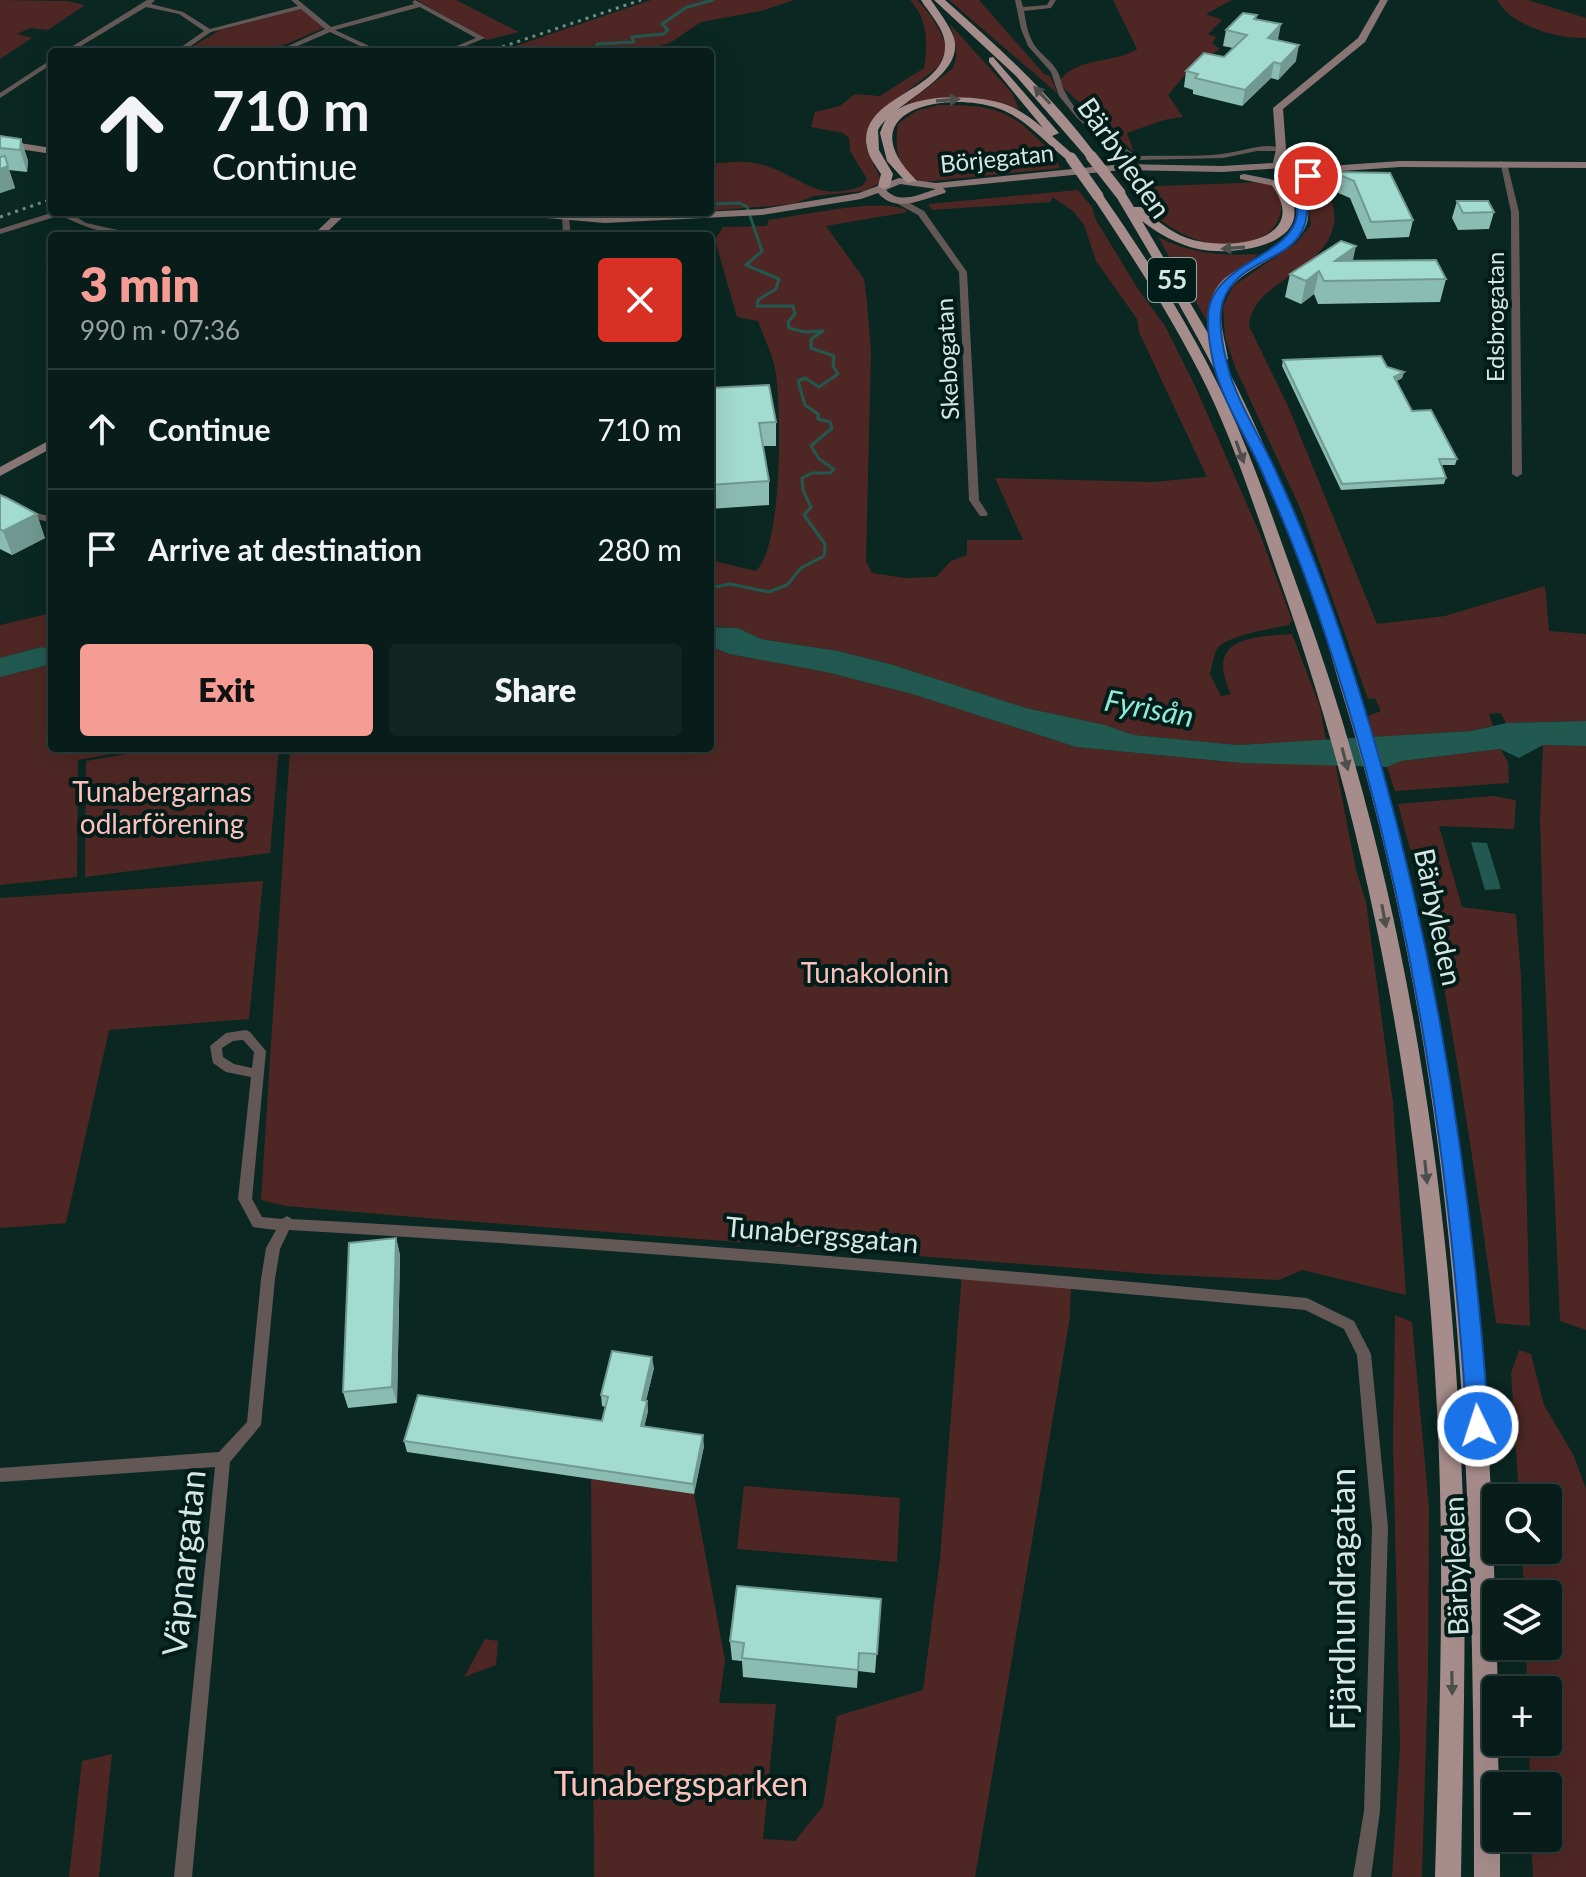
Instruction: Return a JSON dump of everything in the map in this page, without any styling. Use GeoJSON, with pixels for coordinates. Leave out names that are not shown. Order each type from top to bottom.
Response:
{"type":"FeatureCollection","features":[{"type":"Feature","properties":{"kind":"main road","name":"Bärbyleden"},"geometry":{"type":"LineString","coordinates":[[928,0],[1012,82],[1098,196],[1169,307],[1229,423],[1309,631],[1325,683],[1368,839],[1400,994],[1423,1148],[1439,1299],[1450,1455],[1453,1696],[1448,1877]]}},
{"type":"Feature","properties":{"kind":"main road"},"geometry":{"type":"LineString","coordinates":[[888,194],[887,174],[872,147],[871,136],[876,124],[887,111],[936,75],[946,62],[951,47],[944,24],[928,0]]}},
{"type":"Feature","properties":{"kind":"main road","name":"Bärbyleden"},"geometry":{"type":"LineString","coordinates":[[939,0],[1017,69],[1060,114],[1120,193],[1221,369],[1275,486],[1331,628],[1348,683],[1393,839],[1428,995],[1452,1149],[1470,1303],[1480,1456],[1488,1684],[1487,1877]]}},
{"type":"Feature","properties":{"kind":"main road"},"geometry":{"type":"LineString","coordinates":[[1120,193],[1169,235],[1187,243],[1225,249],[1257,245],[1281,232],[1289,217],[1289,204],[1286,193],[1265,173],[1274,167],[1281,149],[1278,108],[1290,95],[1362,40],[1384,0]]}},
{"type":"Feature","properties":{"kind":"main road"},"geometry":{"type":"LineString","coordinates":[[918,190],[898,170],[884,141],[887,126],[901,112],[928,102],[961,99],[1003,107],[1026,120],[1071,158]]}},
{"type":"Feature","properties":{"kind":"main road"},"geometry":{"type":"LineString","coordinates":[[1,144],[48,150]]}},
{"type":"Feature","properties":{"kind":"main road"},"geometry":{"type":"LineString","coordinates":[[1281,149],[1305,182]]}},
{"type":"Feature","properties":{"kind":"main road"},"geometry":{"type":"LineString","coordinates":[[1305,182],[1350,171],[1504,166]]}},
{"type":"Feature","properties":{"kind":"main road"},"geometry":{"type":"LineString","coordinates":[[1295,168],[1586,166]]}},
{"type":"Feature","properties":{"kind":"main road","name":"Börjegatan"},"geometry":{"type":"LineString","coordinates":[[918,190],[1122,167],[1295,168]]}},
{"type":"Feature","properties":{"kind":"main road","name":"Börjegatan"},"geometry":{"type":"LineString","coordinates":[[918,190],[940,191],[1127,175],[1223,174],[1272,182],[1305,182]]}},
{"type":"Feature","properties":{"kind":"main road"},"geometry":{"type":"LineString","coordinates":[[888,194],[893,182],[918,190]]}},
{"type":"Feature","properties":{"kind":"main road"},"geometry":{"type":"LineString","coordinates":[[1221,369],[1215,320],[1219,296],[1233,278],[1295,234],[1304,212],[1300,193],[1305,182]]}},
{"type":"Feature","properties":{"kind":"main road"},"geometry":{"type":"LineString","coordinates":[[547,216],[595,220],[736,217],[918,190]]}},
{"type":"Feature","properties":{"kind":"main road"},"geometry":{"type":"LineString","coordinates":[[321,232],[336,216]]}},
{"type":"Feature","properties":{"kind":"main road"},"geometry":{"type":"LineString","coordinates":[[0,472],[48,445]]}},
{"type":"Feature","properties":{"kind":"street"},"geometry":{"type":"LineString","coordinates":[[72,48],[152,0]]}},
{"type":"Feature","properties":{"kind":"street"},"geometry":{"type":"LineString","coordinates":[[294,0],[336,34],[369,48]]}},
{"type":"Feature","properties":{"kind":"street"},"geometry":{"type":"LineString","coordinates":[[412,0],[482,38],[456,48]]}},
{"type":"Feature","properties":{"kind":"street"},"geometry":{"type":"LineString","coordinates":[[1053,0],[1049,7],[1019,4],[1031,46],[1054,71],[1062,94],[1080,116],[1125,152],[1138,158],[1223,156],[1257,149],[1281,149]]}},
{"type":"Feature","properties":{"kind":"street"},"geometry":{"type":"LineString","coordinates":[[143,4],[181,13],[209,31]]}},
{"type":"Feature","properties":{"kind":"street"},"geometry":{"type":"LineString","coordinates":[[287,48],[331,29],[420,5]]}},
{"type":"Feature","properties":{"kind":"street"},"geometry":{"type":"LineString","coordinates":[[183,48],[209,31],[303,7]]}},
{"type":"Feature","properties":{"kind":"street"},"geometry":{"type":"LineString","coordinates":[[76,45],[82,48]]}},
{"type":"Feature","properties":{"kind":"street"},"geometry":{"type":"LineString","coordinates":[[0,96],[48,64]]}},
{"type":"Feature","properties":{"kind":"street","name":"Edsbrogatan"},"geometry":{"type":"LineString","coordinates":[[1504,166],[1515,212],[1517,474]]}},
{"type":"Feature","properties":{"kind":"street","name":"Skebogatan"},"geometry":{"type":"LineString","coordinates":[[918,190],[921,213]]}},
{"type":"Feature","properties":{"kind":"street","name":"Skebogatan"},"geometry":{"type":"LineString","coordinates":[[888,194],[921,213],[963,272],[974,500],[983,514]]}},
{"type":"Feature","properties":{"kind":"street"},"geometry":{"type":"LineString","coordinates":[[0,232],[50,216]]}},
{"type":"Feature","properties":{"kind":"street"},"geometry":{"type":"LineString","coordinates":[[69,216],[84,225],[120,232]]}},
{"type":"Feature","properties":{"kind":"street"},"geometry":{"type":"LineString","coordinates":[[565,218],[567,232]]}},
{"type":"Feature","properties":{"kind":"street"},"geometry":{"type":"LineString","coordinates":[[0,500],[25,513],[48,519]]}},
{"type":"Feature","properties":{"kind":"street","name":"Tunabergsgatan"},"geometry":{"type":"LineString","coordinates":[[258,1074],[245,1199],[258,1223],[287,1222],[844,1262],[1280,1301],[1307,1304],[1349,1325]]}},
{"type":"Feature","properties":{"kind":"street","name":"Väpnargatan"},"geometry":{"type":"LineString","coordinates":[[183,1877],[223,1459],[254,1425],[273,1248],[287,1222]]}},
{"type":"Feature","properties":{"kind":"street","name":"Fjärdhundragatan"},"geometry":{"type":"LineString","coordinates":[[1349,1325],[1364,1354],[1380,1527],[1372,1811],[1362,1877]]}},
{"type":"Feature","properties":{"kind":"street"},"geometry":{"type":"LineString","coordinates":[[0,1475],[223,1459]]}},
{"type":"Feature","properties":{"kind":"green space"},"geometry":{"type":"Polygon","coordinates":[[[0,0],[67,1],[85,5],[48,30],[30,28],[17,34],[32,38],[0,59],[0,0]]]}},
{"type":"Feature","properties":{"kind":"green space"},"geometry":{"type":"Polygon","coordinates":[[[417,0],[456,0],[519,32],[487,40],[417,0]]]}},
{"type":"Feature","properties":{"kind":"green space"},"geometry":{"type":"Polygon","coordinates":[[[651,0],[794,0],[761,11],[701,22],[670,43],[652,48],[510,48],[651,0]]]}},
{"type":"Feature","properties":{"kind":"green space"},"geometry":{"type":"Polygon","coordinates":[[[910,0],[917,0],[927,11],[947,48],[938,67],[884,109],[866,137],[867,150],[882,182],[864,191],[814,196],[794,204],[714,211],[714,164],[741,162],[762,165],[813,187],[834,192],[862,186],[867,179],[850,151],[849,138],[843,133],[811,127],[815,112],[840,106],[855,94],[880,96],[924,68],[925,32],[916,7],[910,0]]]}},
{"type":"Feature","properties":{"kind":"green space"},"geometry":{"type":"Polygon","coordinates":[[[949,0],[979,0],[1044,74],[1050,76],[1058,94],[949,0]]]}},
{"type":"Feature","properties":{"kind":"green space"},"geometry":{"type":"Polygon","coordinates":[[[1113,0],[1232,0],[1206,14],[1222,20],[1208,34],[1216,37],[1212,43],[1220,49],[1191,68],[1168,95],[1183,117],[1127,133],[1134,152],[1058,83],[1075,68],[1137,49],[1113,0]]]}},
{"type":"Feature","properties":{"kind":"green space"},"geometry":{"type":"Polygon","coordinates":[[[1497,0],[1528,0],[1586,18],[1586,38],[1562,36],[1524,24],[1497,0]]]}},
{"type":"Feature","properties":{"kind":"green space"},"geometry":{"type":"Polygon","coordinates":[[[301,9],[326,27],[277,48],[190,48],[220,30],[301,9]]]}},
{"type":"Feature","properties":{"kind":"green space"},"geometry":{"type":"Polygon","coordinates":[[[950,24],[1012,93],[1019,109],[960,99],[902,107],[952,69],[956,52],[950,24]]]}},
{"type":"Feature","properties":{"kind":"green space"},"geometry":{"type":"Polygon","coordinates":[[[939,105],[980,107],[1015,119],[1053,155],[1060,168],[924,182],[915,178],[899,159],[898,124],[916,111],[939,105]]]}},
{"type":"Feature","properties":{"kind":"green space"},"geometry":{"type":"Polygon","coordinates":[[[1267,182],[1280,194],[1278,220],[1261,237],[1234,244],[1205,242],[1174,229],[1150,211],[1132,187],[1267,182]]]}},
{"type":"Feature","properties":{"kind":"green space"},"geometry":{"type":"Polygon","coordinates":[[[1326,182],[1332,203],[1335,219],[1327,241],[1303,267],[1262,298],[1253,311],[1249,326],[1288,406],[1377,624],[1445,616],[1545,586],[1549,631],[1586,634],[1586,721],[1506,723],[1501,713],[1489,714],[1493,726],[1472,731],[1374,737],[1368,716],[1381,711],[1375,698],[1368,699],[1301,510],[1236,369],[1225,337],[1223,307],[1233,286],[1296,243],[1311,225],[1306,185],[1326,182]]]}},
{"type":"Feature","properties":{"kind":"green space"},"geometry":{"type":"Polygon","coordinates":[[[1078,190],[1092,207],[1096,220],[1138,289],[1165,326],[1195,386],[1260,534],[1292,620],[1289,625],[1250,633],[1222,644],[1217,649],[1210,674],[1221,696],[1231,694],[1224,676],[1223,662],[1235,644],[1260,637],[1292,634],[1320,707],[1326,741],[1237,745],[1134,735],[1105,725],[1026,708],[890,664],[838,651],[761,639],[738,628],[714,626],[714,561],[756,571],[765,557],[771,535],[778,478],[779,418],[775,368],[758,321],[737,317],[715,240],[723,227],[767,226],[768,220],[863,206],[898,207],[908,212],[826,226],[864,279],[871,352],[866,561],[872,573],[905,578],[936,577],[951,561],[967,555],[967,540],[1023,540],[995,478],[1153,482],[1207,477],[1139,332],[1137,319],[1096,261],[1084,225],[1073,211],[1052,197],[1051,202],[932,210],[928,204],[1078,190]]]}},
{"type":"Feature","properties":{"kind":"green space"},"geometry":{"type":"Polygon","coordinates":[[[1158,237],[1207,253],[1258,254],[1219,286],[1207,321],[1158,237]]]}},
{"type":"Feature","properties":{"kind":"green space"},"geometry":{"type":"Polygon","coordinates":[[[48,614],[48,648],[41,647],[0,658],[0,625],[48,614]]]}},
{"type":"Feature","properties":{"kind":"green space","name":"Tunakolonin"},"geometry":{"type":"Polygon","coordinates":[[[714,648],[729,654],[826,672],[912,694],[1076,747],[1241,763],[1335,762],[1356,870],[1366,902],[1393,1103],[1406,1295],[1302,1270],[1279,1280],[1152,1274],[414,1217],[286,1206],[261,1200],[290,752],[714,752],[714,648]]]}},
{"type":"Feature","properties":{"kind":"green space"},"geometry":{"type":"Polygon","coordinates":[[[48,665],[48,752],[122,752],[78,760],[77,877],[0,885],[0,677],[48,665]]]}},
{"type":"Feature","properties":{"kind":"green space"},"geometry":{"type":"Polygon","coordinates":[[[1543,745],[1586,746],[1586,1330],[1560,1321],[1544,955],[1540,817],[1543,745]]]}},
{"type":"Feature","properties":{"kind":"green space"},"geometry":{"type":"Polygon","coordinates":[[[1500,749],[1508,762],[1509,783],[1395,791],[1387,767],[1401,761],[1500,749]]]}},
{"type":"Feature","properties":{"kind":"green space","name":"Tunabergarnas odlarförening"},"geometry":{"type":"Polygon","coordinates":[[[138,752],[279,752],[270,853],[85,877],[86,761],[138,752]]]}},
{"type":"Feature","properties":{"kind":"green space"},"geometry":{"type":"Polygon","coordinates":[[[1493,796],[1516,800],[1514,829],[1439,826],[1462,907],[1516,914],[1521,976],[1530,1326],[1496,1323],[1461,1088],[1419,854],[1410,849],[1398,804],[1493,796]]]}},
{"type":"Feature","properties":{"kind":"green space"},"geometry":{"type":"Polygon","coordinates":[[[263,881],[249,1019],[109,1030],[66,1223],[0,1228],[0,898],[263,881]]]}},
{"type":"Feature","properties":{"kind":"green space","name":"Tunabergsparken"},"geometry":{"type":"Polygon","coordinates":[[[962,1272],[1071,1282],[1070,1317],[975,1877],[594,1877],[591,1479],[694,1494],[725,1660],[719,1703],[776,1704],[763,1839],[795,1841],[823,1806],[837,1716],[923,1690],[940,1559],[962,1272]]]}},
{"type":"Feature","properties":{"kind":"green space"},"geometry":{"type":"Polygon","coordinates":[[[1395,1315],[1412,1322],[1429,1508],[1422,1877],[1392,1877],[1400,1747],[1393,1441],[1395,1315]]]}},
{"type":"Feature","properties":{"kind":"green space"},"geometry":{"type":"Polygon","coordinates":[[[1519,1350],[1531,1354],[1544,1405],[1574,1456],[1586,1489],[1586,1877],[1533,1877],[1532,1852],[1562,1852],[1562,1772],[1530,1772],[1529,1756],[1562,1756],[1562,1676],[1527,1676],[1526,1660],[1562,1660],[1562,1580],[1523,1580],[1523,1564],[1562,1564],[1562,1484],[1518,1484],[1511,1373],[1519,1350]]]}},
{"type":"Feature","properties":{"kind":"green space"},"geometry":{"type":"Polygon","coordinates":[[[744,1486],[900,1498],[897,1562],[737,1549],[744,1486]]]}},
{"type":"Feature","properties":{"kind":"green space"},"geometry":{"type":"Polygon","coordinates":[[[485,1639],[498,1641],[496,1665],[464,1677],[485,1639]]]}},
{"type":"Feature","properties":{"kind":"green space"},"geometry":{"type":"Polygon","coordinates":[[[112,1754],[99,1877],[69,1877],[82,1761],[112,1754]]]}},
{"type":"Feature","properties":{"kind":"shaded area"},"geometry":{"type":"Polygon","coordinates":[[[714,627],[738,628],[761,639],[838,651],[890,664],[1026,708],[1105,725],[1134,735],[1238,745],[1472,731],[1506,723],[1586,721],[1586,746],[1543,745],[1519,758],[1500,749],[1401,761],[1387,767],[1241,763],[1076,747],[912,694],[826,672],[729,654],[714,648],[714,627]]]}},
{"type":"Feature","properties":{"kind":"shaded area"},"geometry":{"type":"Polygon","coordinates":[[[41,647],[48,648],[48,665],[0,677],[0,658],[41,647]]]}},
{"type":"Feature","properties":{"kind":"shaded area"},"geometry":{"type":"Polygon","coordinates":[[[1471,842],[1487,843],[1501,889],[1485,890],[1471,842]]]}},
{"type":"Feature","properties":{"kind":"building"},"geometry":{"type":"Polygon","coordinates":[[[1243,13],[1257,15],[1254,19],[1281,24],[1268,38],[1299,45],[1281,64],[1274,62],[1245,90],[1195,78],[1198,74],[1186,71],[1204,53],[1224,57],[1247,35],[1226,30],[1243,13]]]}},
{"type":"Feature","properties":{"kind":"building"},"geometry":{"type":"Polygon","coordinates":[[[0,136],[21,139],[20,150],[0,148],[0,136]]]}},
{"type":"Feature","properties":{"kind":"building"},"geometry":{"type":"Polygon","coordinates":[[[5,156],[8,166],[0,169],[0,157],[5,156]]]}},
{"type":"Feature","properties":{"kind":"building"},"geometry":{"type":"Polygon","coordinates":[[[1333,172],[1390,173],[1413,220],[1371,222],[1354,181],[1333,172]]]}},
{"type":"Feature","properties":{"kind":"building"},"geometry":{"type":"Polygon","coordinates":[[[1457,201],[1488,201],[1494,212],[1463,213],[1457,201]]]}},
{"type":"Feature","properties":{"kind":"building"},"geometry":{"type":"Polygon","coordinates":[[[1341,241],[1356,246],[1335,261],[1436,260],[1446,279],[1324,281],[1319,271],[1306,281],[1290,274],[1341,241]]]}},
{"type":"Feature","properties":{"kind":"building"},"geometry":{"type":"Polygon","coordinates":[[[1381,356],[1387,367],[1404,372],[1394,377],[1412,411],[1431,410],[1457,459],[1439,459],[1446,478],[1342,484],[1283,360],[1381,356]]]}},
{"type":"Feature","properties":{"kind":"building"},"geometry":{"type":"Polygon","coordinates":[[[769,385],[776,422],[759,423],[769,481],[714,485],[714,388],[769,385]]]}},
{"type":"Feature","properties":{"kind":"building"},"geometry":{"type":"Polygon","coordinates":[[[0,495],[37,514],[3,531],[0,529],[0,495]]]}},
{"type":"Feature","properties":{"kind":"building"},"geometry":{"type":"Polygon","coordinates":[[[396,1238],[392,1387],[343,1392],[349,1243],[396,1238]]]}},
{"type":"Feature","properties":{"kind":"building"},"geometry":{"type":"Polygon","coordinates":[[[612,1351],[652,1357],[642,1400],[647,1401],[641,1426],[703,1435],[693,1484],[404,1441],[418,1395],[602,1421],[608,1397],[601,1395],[612,1351]]]}},
{"type":"Feature","properties":{"kind":"building"},"geometry":{"type":"Polygon","coordinates":[[[737,1586],[881,1599],[877,1654],[859,1653],[858,1670],[742,1658],[744,1643],[730,1641],[737,1586]]]}},
{"type":"Feature","properties":{"kind":"waterway"},"geometry":{"type":"LineString","coordinates":[[596,48],[597,44],[634,42],[632,37],[664,34],[668,30],[662,24],[687,7],[713,0]]}},
{"type":"Feature","properties":{"kind":"waterway"},"geometry":{"type":"LineString","coordinates":[[714,204],[740,203],[747,207],[762,251],[746,265],[779,279],[776,289],[758,300],[757,306],[793,306],[795,314],[788,322],[789,328],[805,332],[823,331],[811,339],[811,348],[834,356],[833,366],[838,374],[819,387],[805,378],[798,381],[805,405],[818,414],[818,419],[830,422],[832,428],[811,446],[819,459],[834,469],[830,473],[812,473],[802,478],[803,490],[811,507],[804,515],[825,544],[824,556],[801,568],[787,585],[769,592],[730,584],[714,587]]}},
{"type":"Feature","properties":{"kind":"railway"},"geometry":{"type":"LineString","coordinates":[[499,48],[641,0]]}},
{"type":"Feature","properties":{"kind":"railway"},"geometry":{"type":"LineString","coordinates":[[0,217],[48,200]]}},
{"type":"Feature","properties":{"kind":"route"},"geometry":{"type":"LineString","coordinates":[[1308,176],[1300,189],[1304,212],[1300,228],[1282,246],[1227,284],[1216,303],[1221,369],[1275,486],[1331,628],[1393,839],[1428,995],[1452,1149],[1470,1303],[1478,1426]]}},
{"type":"Feature","properties":{"kind":"water label","name":"Fyrisån"},"geometry":{"type":"Point","coordinates":[1149,709]}}]}
